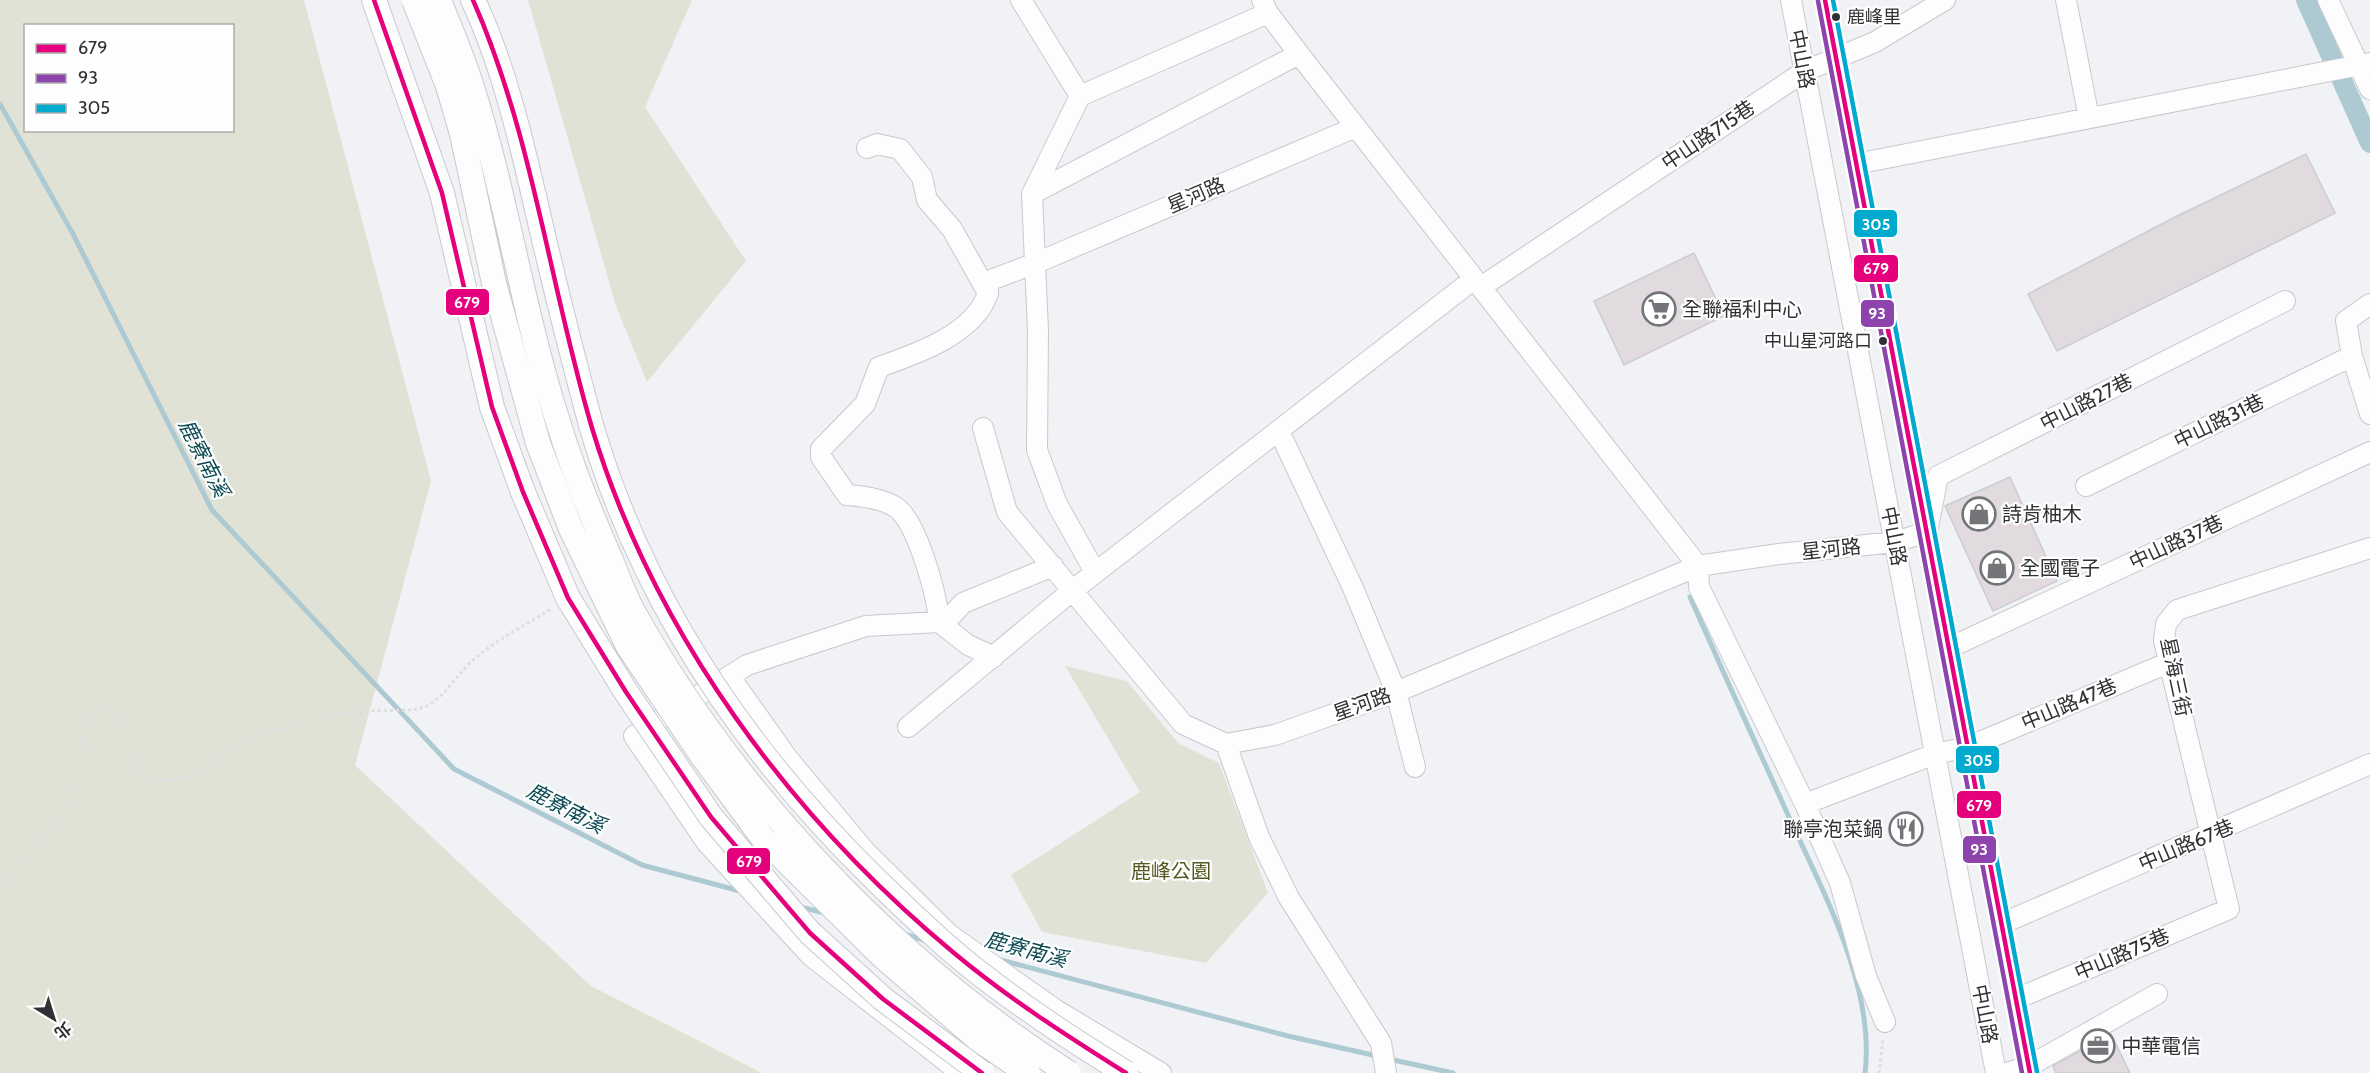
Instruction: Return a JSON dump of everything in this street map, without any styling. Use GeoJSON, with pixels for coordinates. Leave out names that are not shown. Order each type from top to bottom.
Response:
{"type":"FeatureCollection","features":[{"type":"Feature","properties":{"kind":"main road"},"geometry":{"type":"LineString","coordinates":[[374,0],[442,193],[492,406],[524,492],[568,598],[626,692],[711,817],[810,933],[883,999],[982,1073]]}},
{"type":"Feature","properties":{"kind":"main road"},"geometry":{"type":"LineString","coordinates":[[414,0],[448,86],[462,134],[494,283],[538,443],[571,529],[628,646],[703,757],[762,837],[882,956],[978,1039],[1028,1073]]}},
{"type":"Feature","properties":{"kind":"main road"},"geometry":{"type":"LineString","coordinates":[[439,0],[471,83],[500,190],[536,348],[561,430],[593,519],[633,612],[706,725],[777,818],[836,882],[907,951],[1020,1042],[1068,1073]]}},
{"type":"Feature","properties":{"kind":"main road"},"geometry":{"type":"LineString","coordinates":[[473,0],[484,22],[523,148],[561,311],[607,478],[651,581],[686,644],[728,708],[780,776],[861,866],[969,965],[1056,1029],[1126,1073]]}},
{"type":"Feature","properties":{"kind":"street"},"geometry":{"type":"LineString","coordinates":[[1021,0],[1080,96]]}},
{"type":"Feature","properties":{"kind":"street","name":"中山路"},"geometry":{"type":"LineString","coordinates":[[1791,0],[1996,1073]]}},
{"type":"Feature","properties":{"kind":"street","name":"中山路"},"geometry":{"type":"LineString","coordinates":[[1825,0],[2029,1070]]}},
{"type":"Feature","properties":{"kind":"street","name":"中山路715巷"},"geometry":{"type":"LineString","coordinates":[[1477,283],[1804,71],[1875,42],[1945,0]]}},
{"type":"Feature","properties":{"kind":"street"},"geometry":{"type":"LineString","coordinates":[[2066,0],[2089,118]]}},
{"type":"Feature","properties":{"kind":"street"},"geometry":{"type":"LineString","coordinates":[[2328,0],[2365,64],[2370,89]]}},
{"type":"Feature","properties":{"kind":"street"},"geometry":{"type":"LineString","coordinates":[[1095,572],[1056,504],[1037,450],[1036,263],[1032,194],[1080,96],[1265,7],[1299,54],[1698,566],[1699,587],[1805,804],[1840,882],[1866,976],[1885,1022]]}},
{"type":"Feature","properties":{"kind":"street"},"geometry":{"type":"LineString","coordinates":[[1032,194],[1299,54]]}},
{"type":"Feature","properties":{"kind":"street"},"geometry":{"type":"LineString","coordinates":[[1856,164],[2365,64]]}},
{"type":"Feature","properties":{"kind":"street","name":"星河路"},"geometry":{"type":"LineString","coordinates":[[987,293],[988,281],[1036,263],[1356,127]]}},
{"type":"Feature","properties":{"kind":"street"},"geometry":{"type":"LineString","coordinates":[[867,148],[877,144],[900,149],[922,177],[927,201],[952,230],[987,293],[983,309],[933,348],[879,367],[865,404],[821,449],[821,457],[847,495],[866,497],[897,508],[912,529],[938,604],[939,622],[968,645],[994,657]]}},
{"type":"Feature","properties":{"kind":"street"},"geometry":{"type":"LineString","coordinates":[[908,727],[1095,572],[1477,283]]}},
{"type":"Feature","properties":{"kind":"street","name":"中山路27巷"},"geometry":{"type":"LineString","coordinates":[[1927,532],[1938,476],[2285,301]]}},
{"type":"Feature","properties":{"kind":"street"},"geometry":{"type":"LineString","coordinates":[[2370,304],[2346,321],[2352,356],[2370,414]]}},
{"type":"Feature","properties":{"kind":"street","name":"中山路31巷"},"geometry":{"type":"LineString","coordinates":[[2086,486],[2352,356]]}},
{"type":"Feature","properties":{"kind":"street"},"geometry":{"type":"LineString","coordinates":[[983,428],[1007,512],[1183,724],[1226,744],[1259,837],[1289,898],[1381,1042],[1386,1073]]}},
{"type":"Feature","properties":{"kind":"street"},"geometry":{"type":"LineString","coordinates":[[1279,431],[1353,588],[1396,692],[1415,767]]}},
{"type":"Feature","properties":{"kind":"street","name":"中山路37巷"},"geometry":{"type":"LineString","coordinates":[[1949,648],[2370,452]]}},
{"type":"Feature","properties":{"kind":"street","name":"星河路"},"geometry":{"type":"LineString","coordinates":[[1226,744],[1275,735],[1396,692],[1698,566],[1779,554],[1895,542],[1927,532]]}},
{"type":"Feature","properties":{"kind":"street","name":"星海三街"},"geometry":{"type":"LineString","coordinates":[[2229,909],[2164,641],[2166,624],[2177,610],[2370,548]]}},
{"type":"Feature","properties":{"kind":"street"},"geometry":{"type":"LineString","coordinates":[[961,1073],[811,956],[707,843],[634,736],[747,665],[866,626],[939,622],[951,616],[963,603],[1053,566]]}},
{"type":"Feature","properties":{"kind":"street","name":"中山路47巷"},"geometry":{"type":"LineString","coordinates":[[1805,804],[1935,754],[1968,747],[2170,662]]}},
{"type":"Feature","properties":{"kind":"street"},"geometry":{"type":"LineString","coordinates":[[730,677],[789,760],[865,851],[950,935],[1056,1010],[1161,1073]]}},
{"type":"Feature","properties":{"kind":"street","name":"中山路67巷"},"geometry":{"type":"LineString","coordinates":[[2001,924],[2370,764]]}},
{"type":"Feature","properties":{"kind":"street","name":"中山路75巷"},"geometry":{"type":"LineString","coordinates":[[2016,999],[2229,909]]}},
{"type":"Feature","properties":{"kind":"street"},"geometry":{"type":"LineString","coordinates":[[2007,1073],[2029,1070],[2157,994]]}},
{"type":"Feature","properties":{"kind":"path"},"geometry":{"type":"LineString","coordinates":[[0,886],[30,852],[70,799],[81,772],[83,721],[96,707],[107,708],[119,721],[139,770],[153,779],[178,778],[206,767],[230,748],[247,740],[307,723],[368,711],[426,706],[474,660],[555,606]]}},
{"type":"Feature","properties":{"kind":"path"},"geometry":{"type":"LineString","coordinates":[[1879,1073],[1885,1022]]}},
{"type":"Feature","properties":{"kind":"green space"},"geometry":{"type":"Polygon","coordinates":[[[0,0],[304,0],[431,481],[355,765],[591,986],[762,1073],[0,1073],[0,0]]]}},
{"type":"Feature","properties":{"kind":"green space"},"geometry":{"type":"Polygon","coordinates":[[[528,0],[692,0],[645,107],[746,261],[647,382],[616,306],[528,0]]]}},
{"type":"Feature","properties":{"kind":"green space","name":"鹿峰公園"},"geometry":{"type":"Polygon","coordinates":[[[1065,666],[1127,681],[1178,743],[1219,763],[1268,893],[1206,963],[1042,932],[1011,875],[1140,792],[1065,666]]]}},
{"type":"Feature","properties":{"kind":"building"},"geometry":{"type":"Polygon","coordinates":[[[2306,154],[2335,213],[2057,351],[2028,294],[2173,218],[2306,154]]]}},
{"type":"Feature","properties":{"kind":"building","name":"全聯福利中心"},"geometry":{"type":"Polygon","coordinates":[[[1694,253],[1724,316],[1624,365],[1594,301],[1694,253]]]}},
{"type":"Feature","properties":{"kind":"building"},"geometry":{"type":"Polygon","coordinates":[[[2010,477],[2057,581],[1993,611],[1945,506],[2010,477]]]}},
{"type":"Feature","properties":{"kind":"building","name":"中華電信"},"geometry":{"type":"Polygon","coordinates":[[[2111,1034],[2130,1073],[2056,1073],[2053,1066],[2111,1034]]]}},
{"type":"Feature","properties":{"kind":"waterway"},"geometry":{"type":"LineString","coordinates":[[2306,0],[2370,143]]}},
{"type":"Feature","properties":{"kind":"waterway","name":"鹿寮南溪"},"geometry":{"type":"LineString","coordinates":[[0,104],[73,234],[212,510],[454,769],[642,865],[744,892]]}},
{"type":"Feature","properties":{"kind":"waterway"},"geometry":{"type":"LineString","coordinates":[[1690,597],[1842,936],[1862,1005],[1866,1039],[1865,1073]]}},
{"type":"Feature","properties":{"kind":"waterway","name":"鹿寮南溪"},"geometry":{"type":"LineString","coordinates":[[800,907],[825,913]]}},
{"type":"Feature","properties":{"kind":"waterway","name":"鹿寮南溪"},"geometry":{"type":"LineString","coordinates":[[904,934],[924,940]]}},
{"type":"Feature","properties":{"kind":"waterway","name":"鹿寮南溪"},"geometry":{"type":"LineString","coordinates":[[997,959],[1288,1036],[1377,1056]]}},
{"type":"Feature","properties":{"kind":"waterway","name":"鹿寮南溪"},"geometry":{"type":"LineString","coordinates":[[1389,1059],[1453,1073]]}},
{"type":"Feature","properties":{"kind":"transit line","name":"679"},"geometry":{"type":"LineString","coordinates":[[374,0],[442,193],[492,407],[523,492],[568,598],[626,692],[711,817],[810,933],[883,999],[982,1073]]}},
{"type":"Feature","properties":{"kind":"transit line","name":"679"},"geometry":{"type":"LineString","coordinates":[[473,0],[494,52],[511,104],[592,428],[619,504],[652,577],[691,648],[735,716],[784,781],[837,842],[894,900],[995,986],[1126,1073]]}},
{"type":"Feature","properties":{"kind":"transit line","name":"679"},"geometry":{"type":"LineString","coordinates":[[1825,0],[2030,1073]]}},
{"type":"Feature","properties":{"kind":"transit line","name":"305"},"geometry":{"type":"LineString","coordinates":[[1833,0],[2037,1072]]}},
{"type":"Feature","properties":{"kind":"transit line","name":"93"},"geometry":{"type":"LineString","coordinates":[[1818,1],[2022,1073]]}},
{"type":"Feature","properties":{"kind":"place","name":"鹿峰里"},"geometry":{"type":"Point","coordinates":[1836,17]}},
{"type":"Feature","properties":{"kind":"place","name":"全聯福利中心"},"geometry":{"type":"Point","coordinates":[1659,309]}},
{"type":"Feature","properties":{"kind":"place","name":"中山星河路口"},"geometry":{"type":"Point","coordinates":[1883,341]}},
{"type":"Feature","properties":{"kind":"place","name":"詩肯柚木"},"geometry":{"type":"Point","coordinates":[1979,514]}},
{"type":"Feature","properties":{"kind":"place","name":"全國電子"},"geometry":{"type":"Point","coordinates":[1997,568]}},
{"type":"Feature","properties":{"kind":"place","name":"聯亭泡菜鍋"},"geometry":{"type":"Point","coordinates":[1906,829]}},
{"type":"Feature","properties":{"kind":"place","name":"中華電信"},"geometry":{"type":"Point","coordinates":[2098,1046]}}]}
